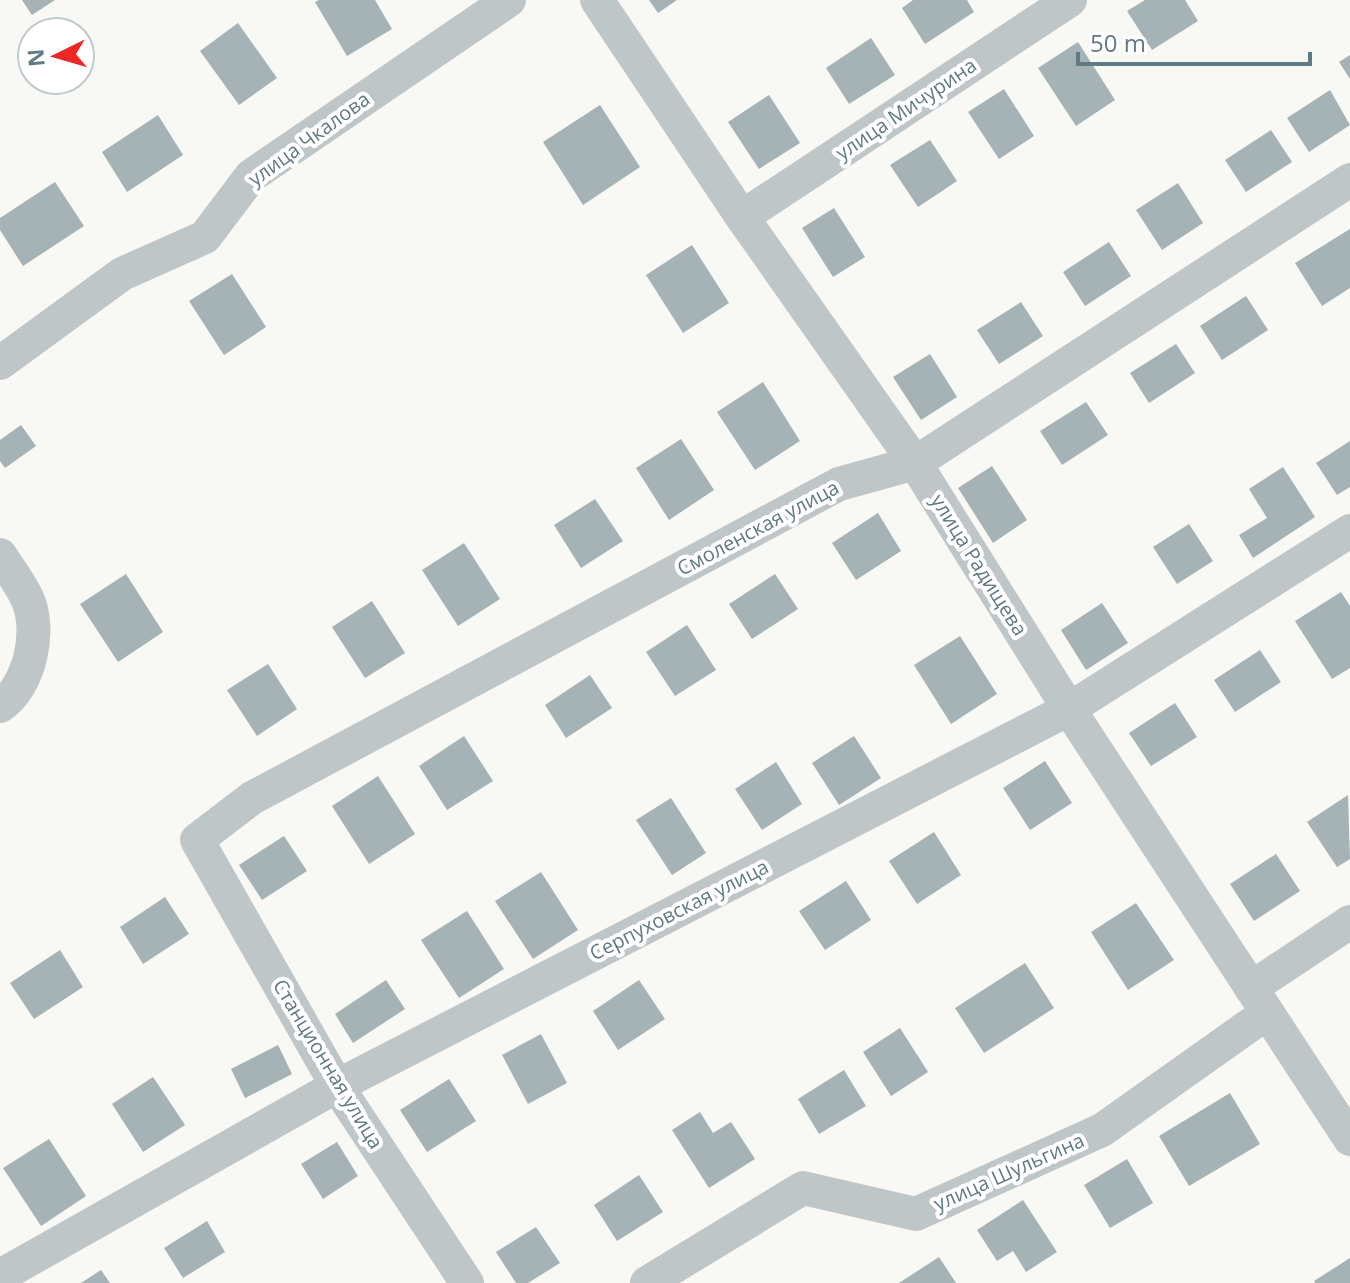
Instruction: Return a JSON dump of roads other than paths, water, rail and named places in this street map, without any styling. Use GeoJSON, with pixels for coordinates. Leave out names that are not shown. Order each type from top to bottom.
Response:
{"type":"FeatureCollection","features":[{"type":"Feature","properties":{"kind":"street","name":"улица Чкалова"},"geometry":{"type":"LineString","coordinates":[[0,363],[122,274],[205,237],[251,176],[509,0]]}},
{"type":"Feature","properties":{"kind":"street","name":"улица Радищева"},"geometry":{"type":"LineString","coordinates":[[597,0],[742,217],[915,463],[1069,709],[1350,1139]]}},
{"type":"Feature","properties":{"kind":"street","name":"улица Мичурина"},"geometry":{"type":"LineString","coordinates":[[742,217],[1070,0]]}},
{"type":"Feature","properties":{"kind":"street","name":"Смоленская улица"},"geometry":{"type":"LineString","coordinates":[[197,840],[252,798],[839,484],[915,463],[1350,180]]}},
{"type":"Feature","properties":{"kind":"street","name":"Серпуховская улица"},"geometry":{"type":"LineString","coordinates":[[0,1276],[337,1086],[1069,709],[1350,531]]}},
{"type":"Feature","properties":{"kind":"street"},"geometry":{"type":"LineString","coordinates":[[0,555],[28,600],[33,640],[26,674],[0,706]]}},
{"type":"Feature","properties":{"kind":"street","name":"Станционная улица"},"geometry":{"type":"LineString","coordinates":[[197,840],[337,1086],[467,1283]]}},
{"type":"Feature","properties":{"kind":"street","name":"улица Шульгина"},"geometry":{"type":"LineString","coordinates":[[647,1283],[803,1188],[916,1214],[1102,1130],[1350,922]]}}]}
